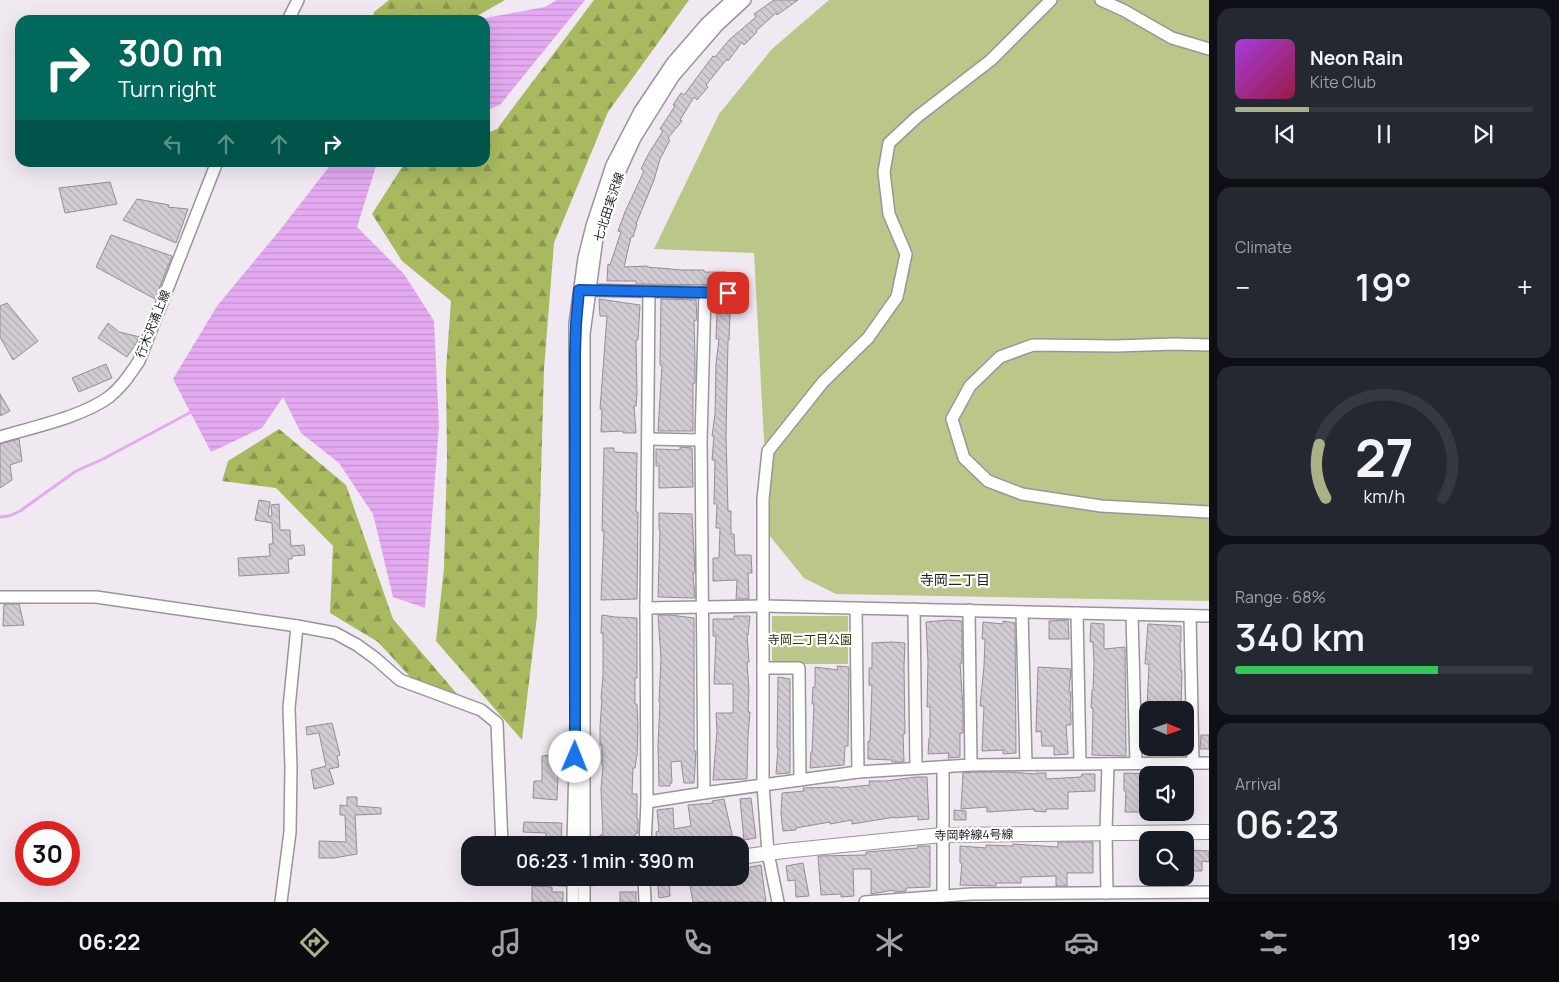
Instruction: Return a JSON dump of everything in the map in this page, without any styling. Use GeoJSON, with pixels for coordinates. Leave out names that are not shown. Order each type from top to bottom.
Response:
{"type":"FeatureCollection","features":[{"type":"Feature","properties":{"kind":"street"},"geometry":{"type":"LineString","coordinates":[[290,15],[298,0]]}},
{"type":"Feature","properties":{"kind":"street"},"geometry":{"type":"LineString","coordinates":[[574,836],[576,722],[575,368],[576,324],[584,290],[584,258],[592,226],[612,165],[640,112],[674,62],[706,24],[732,0]]}},
{"type":"Feature","properties":{"kind":"street","name":"七北田実沢線"},"geometry":{"type":"LineString","coordinates":[[584,836],[584,290],[597,238],[618,175],[635,138],[673,77],[718,25],[745,0]]}},
{"type":"Feature","properties":{"kind":"street"},"geometry":{"type":"LineString","coordinates":[[778,902],[768,853],[763,785],[763,499],[768,451],[824,382],[868,338],[897,297],[906,254],[888,214],[884,172],[890,143],[917,117],[991,60],[1051,0]]}},
{"type":"Feature","properties":{"kind":"street"},"geometry":{"type":"LineString","coordinates":[[1100,0],[1125,11],[1172,38],[1209,49]]}},
{"type":"Feature","properties":{"kind":"street","name":"行木沢涌上線"},"geometry":{"type":"LineString","coordinates":[[0,438],[93,407],[110,396],[125,382],[139,361],[214,167]]}},
{"type":"Feature","properties":{"kind":"street"},"geometry":{"type":"LineString","coordinates":[[584,290],[728,293]]}},
{"type":"Feature","properties":{"kind":"street"},"geometry":{"type":"LineString","coordinates":[[645,836],[649,292]]}},
{"type":"Feature","properties":{"kind":"street"},"geometry":{"type":"LineString","coordinates":[[704,793],[701,440],[705,292]]}},
{"type":"Feature","properties":{"kind":"street"},"geometry":{"type":"LineString","coordinates":[[1209,345],[1033,345],[1000,357],[970,386],[952,419],[964,458],[988,481],[1022,494],[1101,506],[1209,512]]}},
{"type":"Feature","properties":{"kind":"street"},"geometry":{"type":"LineString","coordinates":[[648,439],[701,440]]}},
{"type":"Feature","properties":{"kind":"street"},"geometry":{"type":"LineString","coordinates":[[0,597],[96,597],[334,633],[358,645],[400,680],[481,710],[497,723],[502,836]]}},
{"type":"Feature","properties":{"kind":"street"},"geometry":{"type":"LineString","coordinates":[[646,608],[763,606],[1209,616]]}},
{"type":"Feature","properties":{"kind":"street"},"geometry":{"type":"LineString","coordinates":[[856,608],[858,772]]}},
{"type":"Feature","properties":{"kind":"street"},"geometry":{"type":"LineString","coordinates":[[914,610],[916,768]]}},
{"type":"Feature","properties":{"kind":"street"},"geometry":{"type":"LineString","coordinates":[[969,610],[971,765]]}},
{"type":"Feature","properties":{"kind":"street"},"geometry":{"type":"LineString","coordinates":[[1022,612],[1026,764]]}},
{"type":"Feature","properties":{"kind":"street"},"geometry":{"type":"LineString","coordinates":[[1076,613],[1080,763]]}},
{"type":"Feature","properties":{"kind":"street"},"geometry":{"type":"LineString","coordinates":[[1132,615],[1136,763]]}},
{"type":"Feature","properties":{"kind":"street"},"geometry":{"type":"LineString","coordinates":[[1190,616],[1193,763]]}},
{"type":"Feature","properties":{"kind":"street"},"geometry":{"type":"LineString","coordinates":[[281,902],[290,832],[291,767],[289,708],[297,626]]}},
{"type":"Feature","properties":{"kind":"street"},"geometry":{"type":"LineString","coordinates":[[763,668],[799,668],[800,780]]}},
{"type":"Feature","properties":{"kind":"street"},"geometry":{"type":"LineString","coordinates":[[647,802],[858,772],[916,768],[1080,763],[1209,764]]}},
{"type":"Feature","properties":{"kind":"street"},"geometry":{"type":"LineString","coordinates":[[1107,893],[1108,764]]}},
{"type":"Feature","properties":{"kind":"street"},"geometry":{"type":"LineString","coordinates":[[942,896],[943,767]]}},
{"type":"Feature","properties":{"kind":"street","name":"寺岡幹線4号線"},"geometry":{"type":"LineString","coordinates":[[749,856],[942,834],[1209,832]]}},
{"type":"Feature","properties":{"kind":"street"},"geometry":{"type":"LineString","coordinates":[[573,902],[579,886]]}},
{"type":"Feature","properties":{"kind":"street"},"geometry":{"type":"LineString","coordinates":[[583,886],[584,902]]}},
{"type":"Feature","properties":{"kind":"street"},"geometry":{"type":"LineString","coordinates":[[644,886],[645,902]]}},
{"type":"Feature","properties":{"kind":"street"},"geometry":{"type":"LineString","coordinates":[[865,902],[918,900],[942,896],[971,898],[1082,898],[1107,893],[1136,897],[1189,897],[1209,892]]}},
{"type":"Feature","properties":{"kind":"green space"},"geometry":{"type":"Polygon","coordinates":[[[389,0],[505,0],[479,15],[373,15],[374,12],[389,0]]]}},
{"type":"Feature","properties":{"kind":"green space"},"geometry":{"type":"Polygon","coordinates":[[[594,0],[689,0],[608,112],[554,243],[544,369],[537,616],[522,740],[436,641],[444,568],[447,460],[446,370],[451,301],[402,261],[372,214],[402,167],[490,167],[490,132],[497,129],[594,0]]]}},
{"type":"Feature","properties":{"kind":"green space"},"geometry":{"type":"Polygon","coordinates":[[[829,0],[1209,0],[1209,601],[836,594],[804,578],[769,535],[754,253],[654,249],[719,114],[772,49],[829,0]]]}},
{"type":"Feature","properties":{"kind":"green space"},"geometry":{"type":"Polygon","coordinates":[[[279,429],[346,485],[393,619],[463,701],[414,681],[378,642],[330,613],[333,546],[276,488],[222,481],[228,461],[279,429]]]}},
{"type":"Feature","properties":{"kind":"green space","name":"寺岡二丁目公園"},"geometry":{"type":"Polygon","coordinates":[[[772,616],[848,616],[848,664],[772,664],[772,616]]]}},
{"type":"Feature","properties":{"kind":"shaded area"},"geometry":{"type":"Polygon","coordinates":[[[557,0],[585,0],[500,105],[490,109],[490,17],[545,7],[557,0]]]}},
{"type":"Feature","properties":{"kind":"shaded area"},"geometry":{"type":"Polygon","coordinates":[[[329,167],[376,167],[357,227],[404,274],[434,321],[439,426],[425,608],[393,597],[373,514],[339,463],[301,433],[283,397],[262,428],[211,452],[173,379],[217,306],[329,167]]]}},
{"type":"Feature","properties":{"kind":"building"},"geometry":{"type":"Polygon","coordinates":[[[774,0],[798,0],[777,15],[776,13],[744,45],[742,42],[706,85],[708,87],[697,100],[694,97],[680,120],[682,121],[668,138],[670,140],[660,159],[633,237],[631,237],[624,267],[647,266],[682,270],[704,270],[704,272],[726,272],[727,285],[636,284],[636,281],[607,281],[608,264],[610,265],[621,232],[618,231],[644,171],[641,169],[663,131],[660,129],[675,106],[673,105],[681,93],[684,95],[713,56],[715,57],[729,40],[756,17],[754,14],[774,0]]]}},
{"type":"Feature","properties":{"kind":"building"},"geometry":{"type":"Polygon","coordinates":[[[110,182],[117,204],[65,213],[59,188],[110,182]]]}},
{"type":"Feature","properties":{"kind":"building"},"geometry":{"type":"Polygon","coordinates":[[[137,199],[169,205],[168,207],[188,209],[176,243],[123,220],[137,199]]]}},
{"type":"Feature","properties":{"kind":"building"},"geometry":{"type":"Polygon","coordinates":[[[111,235],[172,256],[155,299],[96,267],[111,235]]]}},
{"type":"Feature","properties":{"kind":"building"},"geometry":{"type":"Polygon","coordinates":[[[599,299],[640,305],[638,340],[636,340],[637,394],[636,406],[634,406],[636,433],[623,433],[623,431],[601,432],[602,409],[600,409],[607,316],[600,316],[599,299]]]}},
{"type":"Feature","properties":{"kind":"building"},"geometry":{"type":"Polygon","coordinates":[[[661,299],[696,300],[697,320],[694,321],[695,383],[693,383],[693,431],[658,431],[662,365],[660,365],[661,299]]]}},
{"type":"Feature","properties":{"kind":"building"},"geometry":{"type":"Polygon","coordinates":[[[7,303],[38,341],[13,360],[0,337],[0,306],[7,303]]]}},
{"type":"Feature","properties":{"kind":"building"},"geometry":{"type":"Polygon","coordinates":[[[717,313],[730,313],[726,436],[728,511],[731,511],[731,534],[734,534],[735,555],[751,555],[752,573],[748,573],[749,599],[736,599],[737,580],[713,581],[713,558],[719,558],[720,528],[716,528],[717,504],[714,504],[715,460],[712,460],[716,364],[719,339],[716,339],[717,313]]]}},
{"type":"Feature","properties":{"kind":"building"},"geometry":{"type":"Polygon","coordinates":[[[108,323],[119,332],[140,337],[127,357],[98,338],[108,323]]]}},
{"type":"Feature","properties":{"kind":"building"},"geometry":{"type":"Polygon","coordinates":[[[106,364],[112,378],[79,392],[72,378],[106,364]]]}},
{"type":"Feature","properties":{"kind":"building"},"geometry":{"type":"Polygon","coordinates":[[[0,394],[10,411],[0,416],[0,394]]]}},
{"type":"Feature","properties":{"kind":"building"},"geometry":{"type":"Polygon","coordinates":[[[19,439],[22,461],[10,465],[12,480],[0,488],[0,444],[19,439]]]}},
{"type":"Feature","properties":{"kind":"building"},"geometry":{"type":"Polygon","coordinates":[[[680,447],[692,448],[693,487],[659,488],[659,466],[656,466],[656,449],[680,450],[680,447]]]}},
{"type":"Feature","properties":{"kind":"building"},"geometry":{"type":"Polygon","coordinates":[[[604,448],[614,448],[614,452],[637,453],[637,599],[601,600],[604,531],[602,531],[604,448]]]}},
{"type":"Feature","properties":{"kind":"building"},"geometry":{"type":"Polygon","coordinates":[[[259,500],[270,502],[268,516],[272,516],[271,505],[279,504],[280,530],[290,530],[291,546],[304,545],[305,555],[292,556],[292,559],[288,559],[289,573],[239,576],[238,558],[270,556],[269,544],[273,544],[272,523],[255,520],[259,500]]]}},
{"type":"Feature","properties":{"kind":"building"},"geometry":{"type":"Polygon","coordinates":[[[659,513],[692,514],[695,598],[658,597],[659,513]]]}},
{"type":"Feature","properties":{"kind":"building"},"geometry":{"type":"Polygon","coordinates":[[[4,604],[19,604],[24,625],[3,626],[4,604]]]}},
{"type":"Feature","properties":{"kind":"building"},"geometry":{"type":"Polygon","coordinates":[[[602,615],[637,618],[635,704],[637,704],[638,727],[637,755],[635,768],[633,768],[632,794],[637,794],[638,833],[635,834],[635,836],[600,836],[603,835],[601,789],[603,765],[602,745],[600,745],[603,676],[603,633],[601,633],[602,615]]]}},
{"type":"Feature","properties":{"kind":"building"},"geometry":{"type":"Polygon","coordinates":[[[658,615],[694,618],[694,751],[696,751],[694,783],[684,783],[681,761],[671,762],[672,783],[670,783],[670,786],[659,786],[658,745],[661,659],[658,615]]]}},
{"type":"Feature","properties":{"kind":"building"},"geometry":{"type":"Polygon","coordinates":[[[734,616],[750,616],[747,634],[749,662],[747,662],[748,712],[750,712],[747,779],[713,780],[717,731],[716,713],[733,713],[733,684],[714,684],[716,636],[713,636],[713,619],[734,619],[734,616]]]}},
{"type":"Feature","properties":{"kind":"building"},"geometry":{"type":"Polygon","coordinates":[[[1068,620],[1069,639],[1049,639],[1049,621],[1068,620]]]}},
{"type":"Feature","properties":{"kind":"building"},"geometry":{"type":"Polygon","coordinates":[[[962,621],[962,663],[960,663],[963,733],[960,733],[960,757],[948,758],[949,753],[928,754],[930,707],[927,707],[928,662],[926,622],[962,621]]]}},
{"type":"Feature","properties":{"kind":"building"},"geometry":{"type":"Polygon","coordinates":[[[1003,621],[1015,623],[1016,753],[1003,754],[1003,750],[982,751],[984,706],[980,706],[985,639],[982,639],[983,622],[1003,624],[1003,621]]]}},
{"type":"Feature","properties":{"kind":"building"},"geometry":{"type":"Polygon","coordinates":[[[1091,623],[1104,624],[1104,649],[1125,647],[1126,756],[1092,755],[1093,708],[1091,708],[1094,663],[1093,642],[1090,642],[1091,623]]]}},
{"type":"Feature","properties":{"kind":"building"},"geometry":{"type":"Polygon","coordinates":[[[1148,624],[1181,626],[1181,701],[1147,701],[1149,664],[1145,664],[1148,624]]]}},
{"type":"Feature","properties":{"kind":"building"},"geometry":{"type":"Polygon","coordinates":[[[872,643],[905,643],[904,762],[868,759],[872,686],[869,685],[869,668],[872,668],[872,643]]]}},
{"type":"Feature","properties":{"kind":"building"},"geometry":{"type":"Polygon","coordinates":[[[837,666],[849,667],[848,746],[845,746],[844,765],[810,768],[815,667],[838,670],[837,666]]]}},
{"type":"Feature","properties":{"kind":"building"},"geometry":{"type":"Polygon","coordinates":[[[1038,667],[1071,669],[1069,692],[1071,692],[1071,725],[1066,725],[1068,754],[1054,755],[1054,746],[1042,746],[1041,731],[1036,732],[1038,667]]]}},
{"type":"Feature","properties":{"kind":"building"},"geometry":{"type":"Polygon","coordinates":[[[778,677],[790,679],[790,773],[776,774],[778,748],[778,677]]]}},
{"type":"Feature","properties":{"kind":"building"},"geometry":{"type":"Polygon","coordinates":[[[332,723],[340,755],[337,756],[339,767],[329,769],[334,784],[314,789],[311,770],[326,766],[319,733],[307,735],[306,727],[332,723]]]}},
{"type":"Feature","properties":{"kind":"building"},"geometry":{"type":"Polygon","coordinates":[[[1201,735],[1209,735],[1209,749],[1200,749],[1201,735]]]}},
{"type":"Feature","properties":{"kind":"building"},"geometry":{"type":"Polygon","coordinates":[[[559,754],[557,800],[533,798],[534,781],[542,781],[542,756],[559,754]]]}},
{"type":"Feature","properties":{"kind":"building"},"geometry":{"type":"Polygon","coordinates":[[[963,773],[1046,773],[1046,779],[1081,777],[1082,774],[1095,774],[1095,791],[1068,792],[1068,809],[1046,809],[1046,812],[1034,811],[1034,809],[987,812],[987,807],[961,809],[963,773]]]}},
{"type":"Feature","properties":{"kind":"building"},"geometry":{"type":"Polygon","coordinates":[[[1124,773],[1139,774],[1139,812],[1125,812],[1126,791],[1124,791],[1124,773]]]}},
{"type":"Feature","properties":{"kind":"building"},"geometry":{"type":"Polygon","coordinates":[[[927,777],[929,819],[918,820],[918,816],[895,817],[852,824],[852,820],[783,831],[781,814],[782,793],[804,791],[803,788],[840,788],[870,785],[869,781],[927,777]]]}},
{"type":"Feature","properties":{"kind":"building"},"geometry":{"type":"Polygon","coordinates":[[[347,797],[357,797],[357,806],[381,808],[381,814],[355,815],[357,854],[334,858],[319,858],[319,841],[346,842],[345,815],[340,815],[340,805],[347,806],[347,797]]]}},
{"type":"Feature","properties":{"kind":"building"},"geometry":{"type":"Polygon","coordinates":[[[751,798],[756,838],[749,839],[749,836],[744,836],[740,799],[751,798]]]}},
{"type":"Feature","properties":{"kind":"building"},"geometry":{"type":"Polygon","coordinates":[[[724,799],[732,836],[656,836],[656,832],[659,831],[657,810],[673,808],[674,829],[691,826],[688,805],[713,803],[712,801],[724,799]]]}},
{"type":"Feature","properties":{"kind":"building"},"geometry":{"type":"Polygon","coordinates":[[[954,810],[966,811],[966,820],[954,820],[954,810]]]}},
{"type":"Feature","properties":{"kind":"building"},"geometry":{"type":"Polygon","coordinates":[[[524,822],[562,823],[561,836],[546,836],[546,833],[523,832],[524,822]]]}},
{"type":"Feature","properties":{"kind":"building"},"geometry":{"type":"Polygon","coordinates":[[[1058,842],[1093,842],[1093,873],[1067,873],[1067,886],[1056,886],[1056,876],[1021,877],[1021,883],[996,883],[996,886],[960,885],[962,863],[960,863],[960,846],[986,848],[986,845],[1013,846],[1013,844],[1058,847],[1058,842]]]}},
{"type":"Feature","properties":{"kind":"building"},"geometry":{"type":"Polygon","coordinates":[[[918,846],[930,846],[930,887],[906,888],[906,891],[894,892],[894,890],[871,894],[871,869],[853,869],[854,896],[841,897],[841,894],[821,895],[818,856],[866,855],[866,852],[918,848],[918,846]]]}},
{"type":"Feature","properties":{"kind":"building"},"geometry":{"type":"Polygon","coordinates":[[[1194,850],[1209,851],[1209,862],[1202,861],[1202,871],[1194,871],[1194,850]]]}},
{"type":"Feature","properties":{"kind":"building"},"geometry":{"type":"Polygon","coordinates":[[[803,863],[809,896],[796,897],[795,880],[788,881],[786,866],[803,863]]]}},
{"type":"Feature","properties":{"kind":"building"},"geometry":{"type":"Polygon","coordinates":[[[761,865],[766,902],[693,902],[690,886],[749,886],[749,867],[761,865]]]}},
{"type":"Feature","properties":{"kind":"building"},"geometry":{"type":"Polygon","coordinates":[[[532,886],[552,887],[552,892],[563,892],[563,902],[532,902],[532,886]]]}},
{"type":"Feature","properties":{"kind":"building"},"geometry":{"type":"Polygon","coordinates":[[[658,886],[669,886],[670,896],[659,898],[658,886]]]}},
{"type":"Feature","properties":{"kind":"building"},"geometry":{"type":"Polygon","coordinates":[[[620,892],[636,892],[636,902],[620,902],[620,892]]]}},
{"type":"Feature","properties":{"kind":"waterway"},"geometry":{"type":"LineString","coordinates":[[0,517],[9,516],[20,511],[76,471],[103,459],[193,411]]}},
{"type":"Feature","properties":{"kind":"district","name":"寺岡二丁目"},"geometry":{"type":"Point","coordinates":[955,580]}},
{"type":"Feature","properties":{"kind":"route"},"geometry":{"type":"LineString","coordinates":[[575,757],[575,354],[579,290],[728,293]]}}]}
